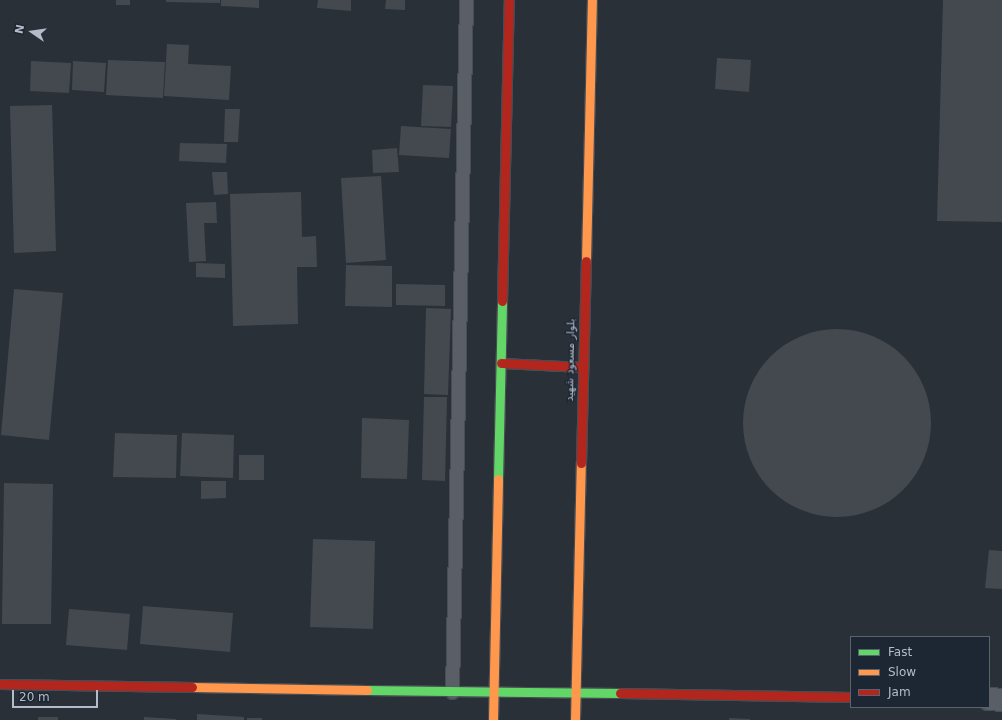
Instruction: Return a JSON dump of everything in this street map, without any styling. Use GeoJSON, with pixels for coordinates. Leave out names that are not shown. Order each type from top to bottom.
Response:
{"type":"FeatureCollection","features":[{"type":"Feature","properties":{"kind":"main road"},"geometry":{"type":"LineString","coordinates":[[493,720],[509,0]]}},
{"type":"Feature","properties":{"kind":"main road","name":"بلوار مسعود شهید"},"geometry":{"type":"LineString","coordinates":[[576,720],[592,0]]}},
{"type":"Feature","properties":{"kind":"main road"},"geometry":{"type":"LineString","coordinates":[[501,363],[583,367]]}},
{"type":"Feature","properties":{"kind":"main road"},"geometry":{"type":"LineString","coordinates":[[0,684],[850,697]]}},
{"type":"Feature","properties":{"kind":"street"},"geometry":{"type":"LineString","coordinates":[[990,699],[1002,700]]}},
{"type":"Feature","properties":{"kind":"lane"},"geometry":{"type":"LineString","coordinates":[[452,692],[466,0]]}},
{"type":"Feature","properties":{"kind":"building"},"geometry":{"type":"Polygon","coordinates":[[[116,0],[130,0],[130,5],[116,5],[116,0]]]}},
{"type":"Feature","properties":{"kind":"building"},"geometry":{"type":"Polygon","coordinates":[[[166,0],[220,0],[220,3],[166,2],[166,0]]]}},
{"type":"Feature","properties":{"kind":"building"},"geometry":{"type":"Polygon","coordinates":[[[221,0],[259,0],[259,8],[221,6],[221,0]]]}},
{"type":"Feature","properties":{"kind":"building"},"geometry":{"type":"Polygon","coordinates":[[[318,0],[351,0],[351,11],[317,8],[318,0]]]}},
{"type":"Feature","properties":{"kind":"building"},"geometry":{"type":"Polygon","coordinates":[[[386,0],[405,0],[405,10],[385,9],[386,0]]]}},
{"type":"Feature","properties":{"kind":"building"},"geometry":{"type":"Polygon","coordinates":[[[943,0],[1002,0],[1002,222],[937,221],[943,0]]]}},
{"type":"Feature","properties":{"kind":"building"},"geometry":{"type":"Polygon","coordinates":[[[167,44],[189,45],[188,64],[231,66],[229,100],[164,96],[167,44]]]}},
{"type":"Feature","properties":{"kind":"building"},"geometry":{"type":"Polygon","coordinates":[[[717,58],[751,60],[749,92],[715,89],[717,58]]]}},
{"type":"Feature","properties":{"kind":"building"},"geometry":{"type":"Polygon","coordinates":[[[108,60],[165,62],[163,98],[106,95],[108,60]]]}},
{"type":"Feature","properties":{"kind":"building"},"geometry":{"type":"Polygon","coordinates":[[[31,61],[71,63],[69,93],[30,91],[31,61]]]}},
{"type":"Feature","properties":{"kind":"building"},"geometry":{"type":"Polygon","coordinates":[[[73,61],[106,63],[104,92],[72,90],[73,61]]]}},
{"type":"Feature","properties":{"kind":"building"},"geometry":{"type":"Polygon","coordinates":[[[423,85],[453,86],[451,127],[421,126],[423,85]]]}},
{"type":"Feature","properties":{"kind":"building"},"geometry":{"type":"Polygon","coordinates":[[[52,105],[56,251],[14,253],[10,106],[52,105]]]}},
{"type":"Feature","properties":{"kind":"building"},"geometry":{"type":"Polygon","coordinates":[[[225,109],[240,109],[238,142],[224,142],[225,109]]]}},
{"type":"Feature","properties":{"kind":"building"},"geometry":{"type":"Polygon","coordinates":[[[401,126],[451,129],[449,158],[399,155],[401,126]]]}},
{"type":"Feature","properties":{"kind":"building"},"geometry":{"type":"Polygon","coordinates":[[[180,143],[227,144],[226,163],[179,161],[180,143]]]}},
{"type":"Feature","properties":{"kind":"building"},"geometry":{"type":"Polygon","coordinates":[[[397,148],[399,172],[373,173],[372,150],[397,148]]]}},
{"type":"Feature","properties":{"kind":"building"},"geometry":{"type":"Polygon","coordinates":[[[212,172],[227,172],[228,194],[214,195],[212,172]]]}},
{"type":"Feature","properties":{"kind":"building"},"geometry":{"type":"Polygon","coordinates":[[[381,176],[386,260],[346,263],[341,178],[381,176]]]}},
{"type":"Feature","properties":{"kind":"building"},"geometry":{"type":"Polygon","coordinates":[[[301,192],[302,237],[316,236],[317,267],[297,267],[298,324],[233,326],[230,194],[301,192]]]}},
{"type":"Feature","properties":{"kind":"building"},"geometry":{"type":"Polygon","coordinates":[[[216,202],[217,223],[204,223],[206,261],[189,262],[186,203],[216,202]]]}},
{"type":"Feature","properties":{"kind":"building"},"geometry":{"type":"Polygon","coordinates":[[[196,263],[225,264],[225,278],[196,277],[196,263]]]}},
{"type":"Feature","properties":{"kind":"building"},"geometry":{"type":"Polygon","coordinates":[[[346,265],[392,266],[392,307],[345,306],[346,265]]]}},
{"type":"Feature","properties":{"kind":"building"},"geometry":{"type":"Polygon","coordinates":[[[396,284],[445,285],[445,306],[396,305],[396,284]]]}},
{"type":"Feature","properties":{"kind":"building"},"geometry":{"type":"Polygon","coordinates":[[[14,289],[63,293],[49,440],[1,435],[14,289]]]}},
{"type":"Feature","properties":{"kind":"building"},"geometry":{"type":"Polygon","coordinates":[[[426,308],[451,309],[448,395],[424,394],[426,308]]]}},
{"type":"Feature","properties":{"kind":"building"},"geometry":{"type":"Polygon","coordinates":[[[837,329],[864,333],[881,340],[903,357],[920,379],[927,396],[931,423],[927,450],[920,467],[903,489],[881,506],[864,513],[837,517],[810,513],[793,506],[771,489],[754,467],[747,450],[743,423],[747,396],[754,379],[771,357],[793,340],[810,333],[837,329]]]}},
{"type":"Feature","properties":{"kind":"building"},"geometry":{"type":"Polygon","coordinates":[[[424,397],[447,397],[445,481],[422,480],[424,397]]]}},
{"type":"Feature","properties":{"kind":"building"},"geometry":{"type":"Polygon","coordinates":[[[362,418],[409,420],[407,479],[361,478],[362,418]]]}},
{"type":"Feature","properties":{"kind":"building"},"geometry":{"type":"Polygon","coordinates":[[[115,433],[177,435],[176,478],[113,477],[115,433]]]}},
{"type":"Feature","properties":{"kind":"building"},"geometry":{"type":"Polygon","coordinates":[[[182,433],[234,435],[233,478],[180,476],[182,433]]]}},
{"type":"Feature","properties":{"kind":"building"},"geometry":{"type":"Polygon","coordinates":[[[239,455],[264,455],[264,480],[239,480],[239,455]]]}},
{"type":"Feature","properties":{"kind":"building"},"geometry":{"type":"Polygon","coordinates":[[[201,481],[226,481],[226,498],[201,499],[201,481]]]}},
{"type":"Feature","properties":{"kind":"building"},"geometry":{"type":"Polygon","coordinates":[[[4,483],[53,484],[51,624],[2,624],[4,483]]]}},
{"type":"Feature","properties":{"kind":"building"},"geometry":{"type":"Polygon","coordinates":[[[313,539],[375,541],[373,629],[310,627],[313,539]]]}},
{"type":"Feature","properties":{"kind":"building"},"geometry":{"type":"Polygon","coordinates":[[[989,550],[1002,551],[1002,589],[985,588],[989,550]]]}},
{"type":"Feature","properties":{"kind":"building"},"geometry":{"type":"Polygon","coordinates":[[[143,606],[233,613],[230,652],[140,644],[143,606]]]}},
{"type":"Feature","properties":{"kind":"building"},"geometry":{"type":"Polygon","coordinates":[[[69,609],[130,614],[127,650],[66,645],[69,609]]]}},
{"type":"Feature","properties":{"kind":"building"},"geometry":{"type":"Polygon","coordinates":[[[197,714],[244,717],[244,720],[197,720],[197,714]]]}},
{"type":"Feature","properties":{"kind":"building"},"geometry":{"type":"Polygon","coordinates":[[[38,717],[58,717],[58,720],[38,720],[38,717]]]}},
{"type":"Feature","properties":{"kind":"building"},"geometry":{"type":"Polygon","coordinates":[[[144,717],[176,719],[176,720],[144,720],[144,717]]]}},
{"type":"Feature","properties":{"kind":"building"},"geometry":{"type":"Polygon","coordinates":[[[247,718],[262,718],[262,720],[247,720],[247,718]]]}},
{"type":"Feature","properties":{"kind":"building"},"geometry":{"type":"Polygon","coordinates":[[[729,718],[750,719],[750,720],[729,720],[729,718]]]}},
{"type":"Feature","properties":{"kind":"traffic: fast"},"geometry":{"type":"LineString","coordinates":[[498,479],[502,301]]}},
{"type":"Feature","properties":{"kind":"traffic: fast"},"geometry":{"type":"LineString","coordinates":[[367,690],[620,693]]}},
{"type":"Feature","properties":{"kind":"traffic: slow"},"geometry":{"type":"LineString","coordinates":[[586,261],[592,0]]}},
{"type":"Feature","properties":{"kind":"traffic: slow"},"geometry":{"type":"LineString","coordinates":[[575,720],[581,463]]}},
{"type":"Feature","properties":{"kind":"traffic: slow"},"geometry":{"type":"LineString","coordinates":[[493,720],[498,479]]}},
{"type":"Feature","properties":{"kind":"traffic: slow"},"geometry":{"type":"LineString","coordinates":[[192,687],[367,690]]}},
{"type":"Feature","properties":{"kind":"traffic: jam"},"geometry":{"type":"LineString","coordinates":[[502,301],[509,0]]}},
{"type":"Feature","properties":{"kind":"traffic: jam"},"geometry":{"type":"LineString","coordinates":[[581,463],[586,261]]}},
{"type":"Feature","properties":{"kind":"traffic: jam"},"geometry":{"type":"LineString","coordinates":[[501,363],[583,367]]}},
{"type":"Feature","properties":{"kind":"traffic: jam"},"geometry":{"type":"LineString","coordinates":[[0,684],[192,687]]}},
{"type":"Feature","properties":{"kind":"traffic: jam"},"geometry":{"type":"LineString","coordinates":[[620,693],[850,697]]}}]}
